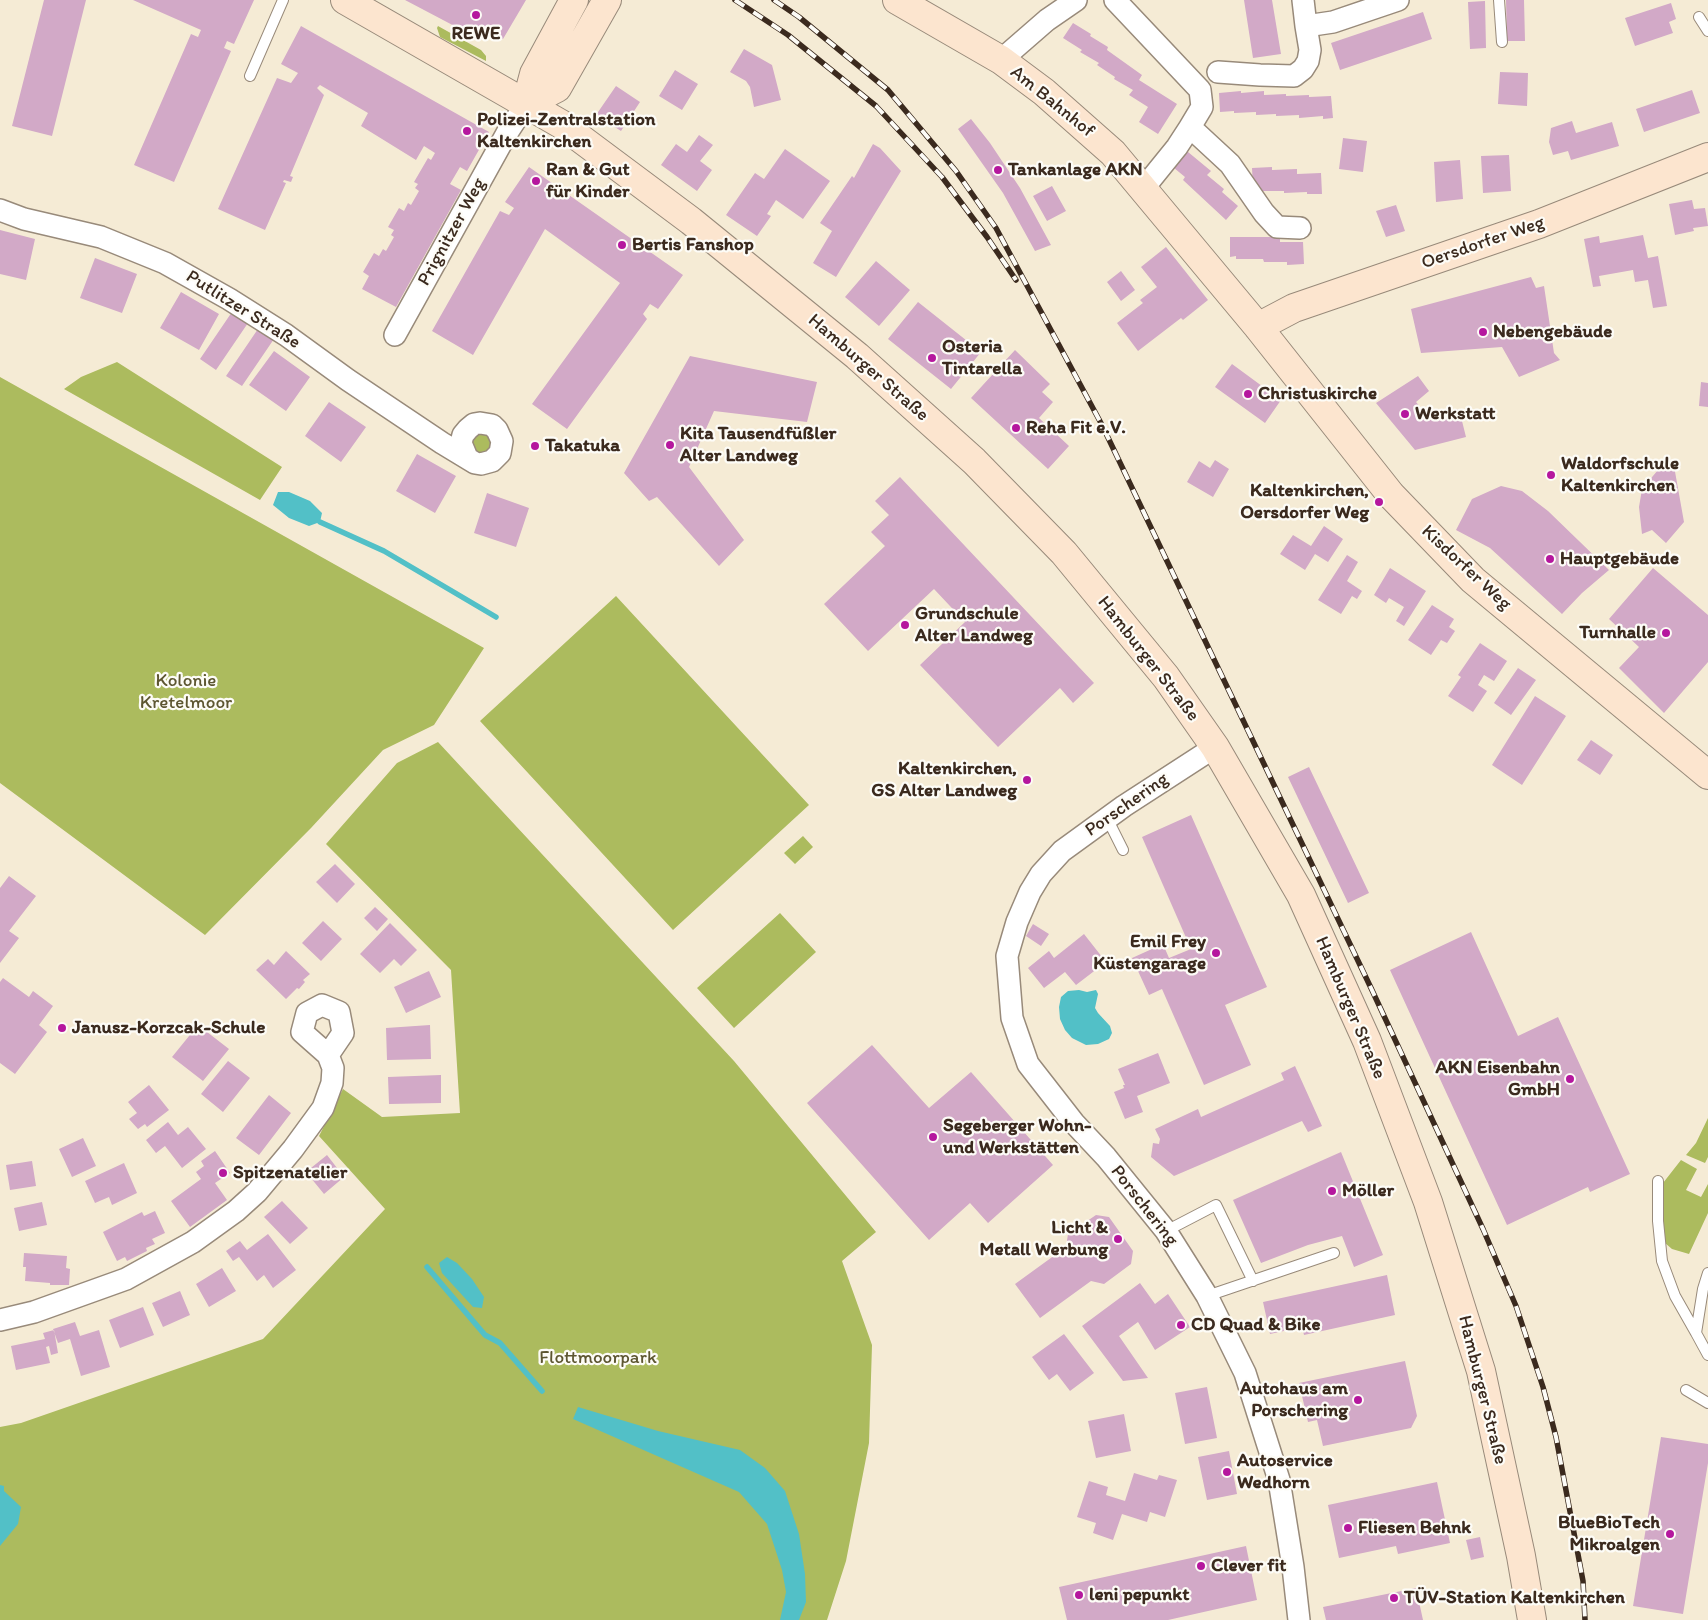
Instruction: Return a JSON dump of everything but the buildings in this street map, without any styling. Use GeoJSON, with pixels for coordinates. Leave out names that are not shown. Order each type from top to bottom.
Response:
{"type":"FeatureCollection","features":[{"type":"Feature","properties":{"kind":"main road","name":"Hamburger Straße"},"geometry":{"type":"LineString","coordinates":[[346,0],[561,124],[691,221],[857,356],[974,461],[1064,553],[1166,678],[1215,747],[1301,895],[1367,1041],[1428,1202],[1481,1371],[1521,1556],[1532,1620]]}},
{"type":"Feature","properties":{"kind":"main road"},"geometry":{"type":"LineString","coordinates":[[526,104],[534,74],[574,0]]}},
{"type":"Feature","properties":{"kind":"main road"},"geometry":{"type":"LineString","coordinates":[[526,104],[557,88],[607,0]]}},
{"type":"Feature","properties":{"kind":"main road","name":"Am Bahnhof"},"geometry":{"type":"LineString","coordinates":[[898,0],[1002,60],[1076,119],[1113,153],[1258,327]]}},
{"type":"Feature","properties":{"kind":"main road","name":"Oersdorfer Weg"},"geometry":{"type":"LineString","coordinates":[[1258,327],[1294,308],[1539,224],[1708,157]]}},
{"type":"Feature","properties":{"kind":"main road","name":"Kisdorfer Weg"},"geometry":{"type":"LineString","coordinates":[[1258,327],[1380,482],[1473,580],[1708,775]]}},
{"type":"Feature","properties":{"kind":"street"},"geometry":{"type":"LineString","coordinates":[[1002,60],[1047,20],[1076,0]]}},
{"type":"Feature","properties":{"kind":"street"},"geometry":{"type":"LineString","coordinates":[[1115,0],[1200,90],[1202,107],[1177,147],[1143,189]]}},
{"type":"Feature","properties":{"kind":"street"},"geometry":{"type":"LineString","coordinates":[[1218,72],[1294,76],[1303,69],[1308,61],[1310,50],[1302,0]]}},
{"type":"Feature","properties":{"kind":"street"},"geometry":{"type":"LineString","coordinates":[[1306,26],[1333,22],[1398,0]]}},
{"type":"Feature","properties":{"kind":"street","name":"Prignitzer Weg"},"geometry":{"type":"LineString","coordinates":[[395,335],[507,133],[526,104]]}},
{"type":"Feature","properties":{"kind":"street"},"geometry":{"type":"LineString","coordinates":[[1190,127],[1230,164],[1264,213],[1277,227],[1300,228]]}},
{"type":"Feature","properties":{"kind":"street","name":"Putlitzer Straße"},"geometry":{"type":"LineString","coordinates":[[0,210],[24,219],[101,237],[165,262],[286,335],[372,396],[442,443],[466,456]]}},
{"type":"Feature","properties":{"kind":"street","name":"Porschering"},"geometry":{"type":"LineString","coordinates":[[1215,747],[1107,818],[1062,851],[1041,874],[1030,892],[1017,922],[1007,956],[1012,1018],[1028,1064],[1166,1231],[1207,1296],[1245,1373],[1279,1480],[1293,1567],[1299,1620]]}},
{"type":"Feature","properties":{"kind":"street"},"geometry":{"type":"LineString","coordinates":[[0,1320],[34,1312],[126,1279],[193,1242],[236,1211],[257,1192],[323,1108],[332,1083],[333,1068],[328,1055]]}},
{"type":"Feature","properties":{"kind":"lane"},"geometry":{"type":"LineString","coordinates":[[250,76],[283,0]]}},
{"type":"Feature","properties":{"kind":"lane"},"geometry":{"type":"LineString","coordinates":[[1499,0],[1502,42]]}},
{"type":"Feature","properties":{"kind":"lane"},"geometry":{"type":"LineString","coordinates":[[1699,17],[1708,31]]}},
{"type":"Feature","properties":{"kind":"lane"},"geometry":{"type":"LineString","coordinates":[[1107,818],[1123,850]]}},
{"type":"Feature","properties":{"kind":"lane"},"geometry":{"type":"LineString","coordinates":[[1658,1181],[1658,1221],[1662,1261],[1675,1296],[1708,1355]]}},
{"type":"Feature","properties":{"kind":"lane"},"geometry":{"type":"LineString","coordinates":[[1166,1231],[1216,1205],[1253,1280]]}},
{"type":"Feature","properties":{"kind":"lane"},"geometry":{"type":"LineString","coordinates":[[1207,1296],[1334,1253]]}},
{"type":"Feature","properties":{"kind":"lane"},"geometry":{"type":"LineString","coordinates":[[1696,1333],[1703,1289],[1708,1273]]}},
{"type":"Feature","properties":{"kind":"lane"},"geometry":{"type":"LineString","coordinates":[[1686,1390],[1708,1403]]}},
{"type":"Feature","properties":{"kind":"green space"},"geometry":{"type":"Polygon","coordinates":[[[438,26],[481,50],[486,56],[486,61],[440,37],[438,26]]]}},
{"type":"Feature","properties":{"kind":"green space"},"geometry":{"type":"Polygon","coordinates":[[[117,362],[282,467],[260,500],[64,389],[81,377],[117,362]]]}},
{"type":"Feature","properties":{"kind":"green space","name":"Kolonie Kretelmoor"},"geometry":{"type":"Polygon","coordinates":[[[0,377],[484,648],[434,725],[383,750],[311,828],[205,935],[0,783],[0,377]]]}},
{"type":"Feature","properties":{"kind":"green space"},"geometry":{"type":"Polygon","coordinates":[[[491,425],[492,461],[461,443],[491,425]]]}},
{"type":"Feature","properties":{"kind":"green space"},"geometry":{"type":"Polygon","coordinates":[[[616,596],[809,805],[673,930],[480,721],[616,596]]]}},
{"type":"Feature","properties":{"kind":"green space","name":"Flottmoorpark"},"geometry":{"type":"Polygon","coordinates":[[[438,742],[734,1061],[876,1232],[842,1261],[872,1345],[869,1443],[846,1561],[827,1620],[0,1620],[0,1427],[21,1423],[263,1339],[385,1209],[319,1136],[343,1089],[382,1117],[460,1113],[451,970],[326,844],[397,763],[438,742]]]}},
{"type":"Feature","properties":{"kind":"green space"},"geometry":{"type":"Polygon","coordinates":[[[803,836],[813,847],[795,864],[784,853],[803,836]]]}},
{"type":"Feature","properties":{"kind":"green space"},"geometry":{"type":"Polygon","coordinates":[[[780,913],[816,952],[734,1028],[697,988],[780,913]]]}},
{"type":"Feature","properties":{"kind":"green space"},"geometry":{"type":"Polygon","coordinates":[[[1708,1118],[1708,1157],[1705,1163],[1686,1155],[1696,1143],[1708,1118]]]}},
{"type":"Feature","properties":{"kind":"green space"},"geometry":{"type":"Polygon","coordinates":[[[1681,1160],[1697,1169],[1686,1190],[1701,1197],[1708,1184],[1708,1213],[1689,1254],[1672,1249],[1665,1243],[1663,1234],[1663,1183],[1681,1160]]]}},
{"type":"Feature","properties":{"kind":"water"},"geometry":{"type":"Polygon","coordinates":[[[278,492],[289,492],[310,501],[322,513],[320,522],[309,526],[289,518],[273,505],[278,492]]]}},
{"type":"Feature","properties":{"kind":"water"},"geometry":{"type":"Polygon","coordinates":[[[1079,990],[1087,992],[1096,990],[1098,994],[1095,1008],[1110,1026],[1112,1033],[1109,1039],[1098,1044],[1086,1045],[1072,1038],[1065,1030],[1060,1019],[1059,1007],[1061,997],[1068,991],[1079,990]]]}},
{"type":"Feature","properties":{"kind":"water"},"geometry":{"type":"Polygon","coordinates":[[[447,1257],[457,1263],[472,1279],[484,1297],[482,1308],[473,1307],[442,1273],[439,1263],[447,1257]]]}},
{"type":"Feature","properties":{"kind":"water"},"geometry":{"type":"Polygon","coordinates":[[[578,1407],[658,1431],[740,1450],[765,1468],[785,1491],[799,1534],[805,1574],[806,1602],[799,1620],[780,1620],[786,1592],[782,1570],[767,1524],[739,1492],[573,1419],[578,1407]]]}},
{"type":"Feature","properties":{"kind":"water"},"geometry":{"type":"Polygon","coordinates":[[[0,1485],[4,1486],[4,1491],[21,1507],[18,1524],[0,1546],[0,1485]]]}},
{"type":"Feature","properties":{"kind":"waterway"},"geometry":{"type":"LineString","coordinates":[[320,522],[384,551],[496,617]]}},
{"type":"Feature","properties":{"kind":"waterway"},"geometry":{"type":"LineString","coordinates":[[427,1267],[485,1335],[500,1343],[542,1391]]}},
{"type":"Feature","properties":{"kind":"railway"},"geometry":{"type":"LineString","coordinates":[[735,0],[788,35],[876,106],[942,177],[987,237],[1016,280]]}},
{"type":"Feature","properties":{"kind":"railway"},"geometry":{"type":"LineString","coordinates":[[774,0],[799,17],[888,90],[956,171],[996,228],[1102,425],[1371,988],[1483,1229],[1516,1306],[1543,1387],[1556,1437],[1583,1581],[1585,1620]]}},
{"type":"Feature","properties":{"kind":"place","name":"REWE"},"geometry":{"type":"Point","coordinates":[476,15]}},
{"type":"Feature","properties":{"kind":"place","name":"Polizei-Zentralstation Kaltenkirchen"},"geometry":{"type":"Point","coordinates":[467,131]}},
{"type":"Feature","properties":{"kind":"place","name":"Tankanlage AKN"},"geometry":{"type":"Point","coordinates":[998,170]}},
{"type":"Feature","properties":{"kind":"place","name":"Ran & Gut für Kinder"},"geometry":{"type":"Point","coordinates":[536,181]}},
{"type":"Feature","properties":{"kind":"place","name":"Bertis Fanshop"},"geometry":{"type":"Point","coordinates":[622,245]}},
{"type":"Feature","properties":{"kind":"place","name":"Nebengebäude"},"geometry":{"type":"Point","coordinates":[1483,332]}},
{"type":"Feature","properties":{"kind":"place","name":"Osteria Tintarella"},"geometry":{"type":"Point","coordinates":[932,358]}},
{"type":"Feature","properties":{"kind":"place","name":"Christuskirche"},"geometry":{"type":"Point","coordinates":[1248,394]}},
{"type":"Feature","properties":{"kind":"place","name":"Werkstatt"},"geometry":{"type":"Point","coordinates":[1405,414]}},
{"type":"Feature","properties":{"kind":"place","name":"Reha Fit e.V."},"geometry":{"type":"Point","coordinates":[1016,428]}},
{"type":"Feature","properties":{"kind":"place","name":"Kita Tausendfüßler Alter Landweg"},"geometry":{"type":"Point","coordinates":[670,445]}},
{"type":"Feature","properties":{"kind":"place","name":"Takatuka"},"geometry":{"type":"Point","coordinates":[535,446]}},
{"type":"Feature","properties":{"kind":"place","name":"Waldorfschule Kaltenkirchen"},"geometry":{"type":"Point","coordinates":[1551,475]}},
{"type":"Feature","properties":{"kind":"place","name":"Kaltenkirchen, Oersdorfer Weg"},"geometry":{"type":"Point","coordinates":[1379,502]}},
{"type":"Feature","properties":{"kind":"place","name":"Hauptgebäude"},"geometry":{"type":"Point","coordinates":[1550,559]}},
{"type":"Feature","properties":{"kind":"place","name":"Grundschule Alter Landweg"},"geometry":{"type":"Point","coordinates":[905,625]}},
{"type":"Feature","properties":{"kind":"place","name":"Turnhalle"},"geometry":{"type":"Point","coordinates":[1666,633]}},
{"type":"Feature","properties":{"kind":"place","name":"Kaltenkirchen, GS Alter Landweg"},"geometry":{"type":"Point","coordinates":[1027,780]}},
{"type":"Feature","properties":{"kind":"place","name":"Emil Frey Küstengarage"},"geometry":{"type":"Point","coordinates":[1216,953]}},
{"type":"Feature","properties":{"kind":"place","name":"Janusz-Korzcak-Schule"},"geometry":{"type":"Point","coordinates":[62,1028]}},
{"type":"Feature","properties":{"kind":"place","name":"AKN Eisenbahn GmbH"},"geometry":{"type":"Point","coordinates":[1570,1079]}},
{"type":"Feature","properties":{"kind":"place","name":"Segeberger Wohn- und Werkstätten"},"geometry":{"type":"Point","coordinates":[933,1137]}},
{"type":"Feature","properties":{"kind":"place","name":"Spitzenatelier"},"geometry":{"type":"Point","coordinates":[223,1173]}},
{"type":"Feature","properties":{"kind":"place","name":"Möller"},"geometry":{"type":"Point","coordinates":[1332,1191]}},
{"type":"Feature","properties":{"kind":"place","name":"Licht & Metall Werbung"},"geometry":{"type":"Point","coordinates":[1118,1239]}},
{"type":"Feature","properties":{"kind":"place","name":"CD Quad & Bike"},"geometry":{"type":"Point","coordinates":[1181,1325]}},
{"type":"Feature","properties":{"kind":"place","name":"Autohaus am Porschering"},"geometry":{"type":"Point","coordinates":[1358,1400]}},
{"type":"Feature","properties":{"kind":"place","name":"Autoservice Wedhorn"},"geometry":{"type":"Point","coordinates":[1227,1472]}},
{"type":"Feature","properties":{"kind":"place","name":"Fliesen Behnk"},"geometry":{"type":"Point","coordinates":[1348,1528]}},
{"type":"Feature","properties":{"kind":"place","name":"BlueBioTech Mikroalgen"},"geometry":{"type":"Point","coordinates":[1670,1534]}},
{"type":"Feature","properties":{"kind":"place","name":"Clever fit"},"geometry":{"type":"Point","coordinates":[1201,1566]}},
{"type":"Feature","properties":{"kind":"place","name":"leni pepunkt"},"geometry":{"type":"Point","coordinates":[1079,1595]}},
{"type":"Feature","properties":{"kind":"place","name":"TÜV-Station Kaltenkirchen"},"geometry":{"type":"Point","coordinates":[1394,1598]}}]}
